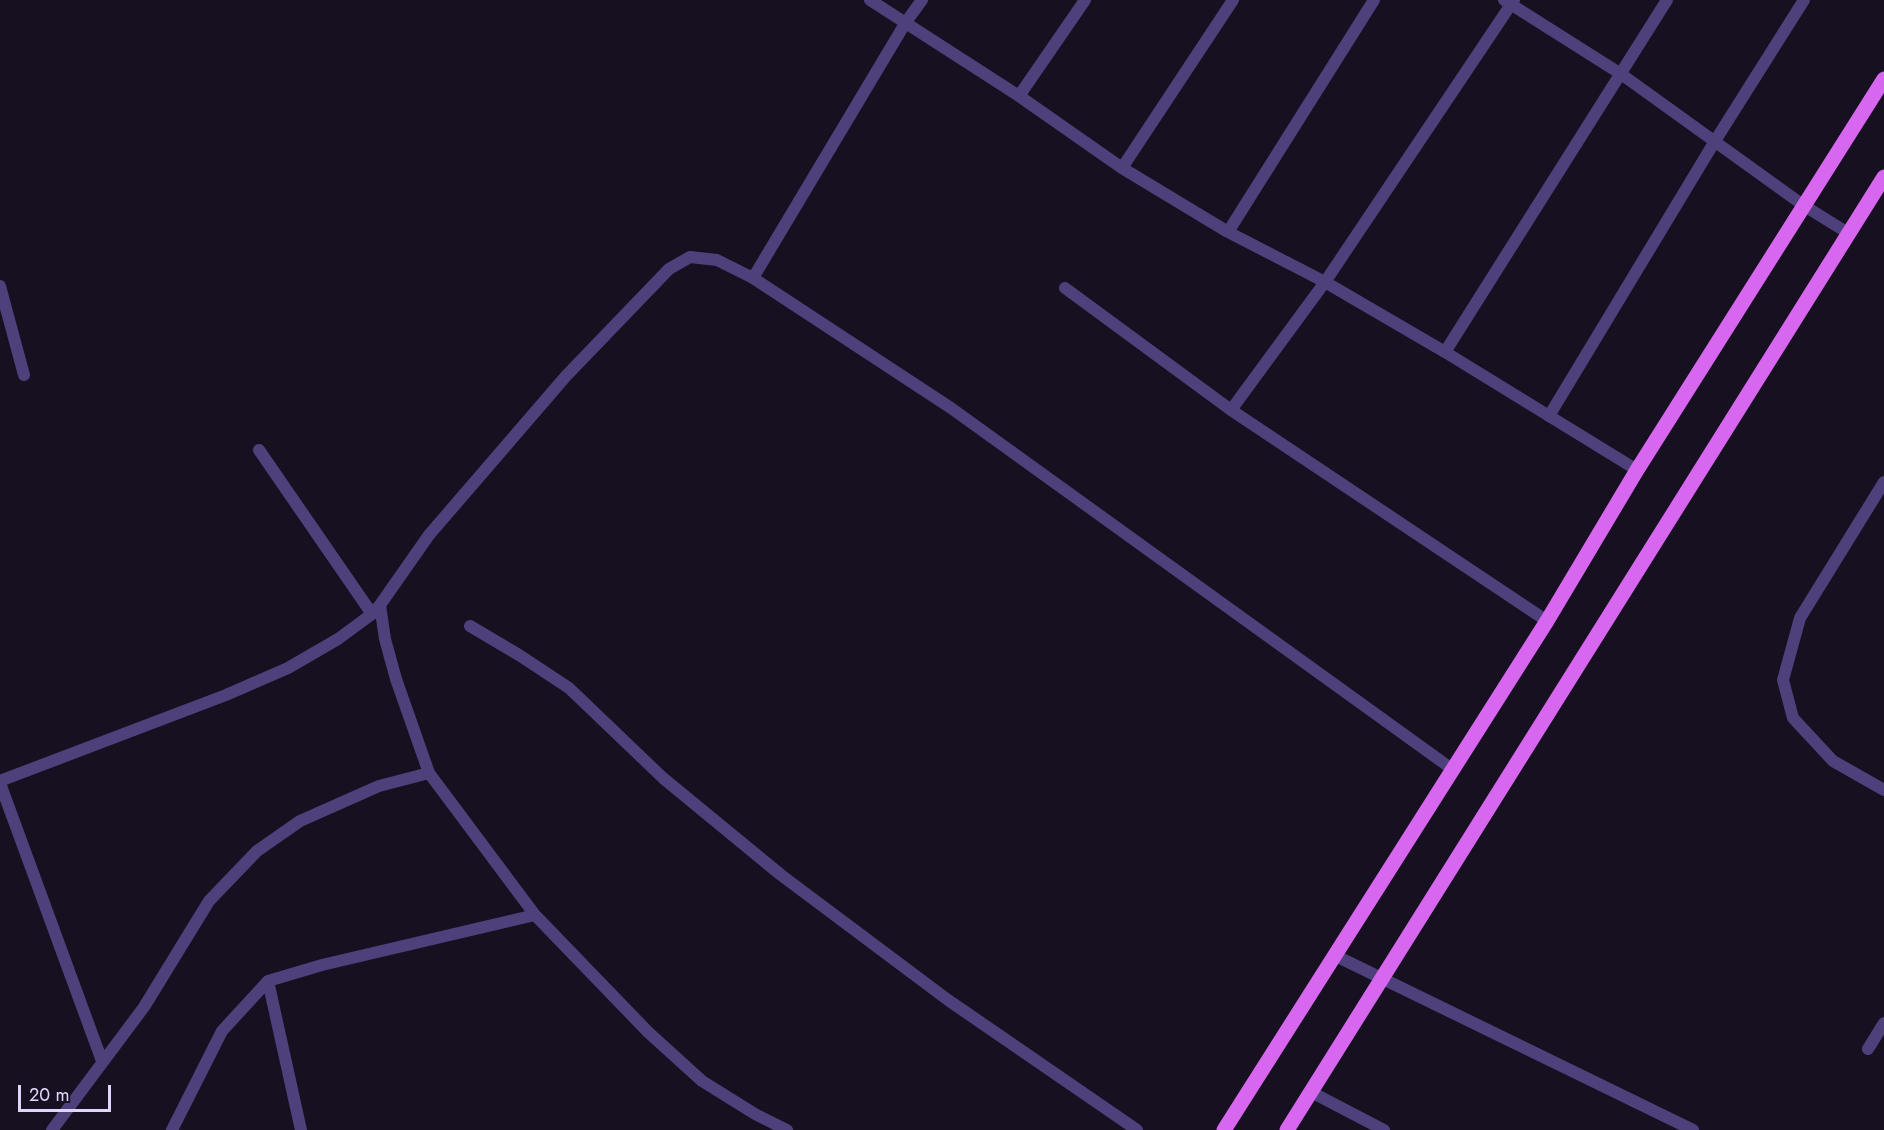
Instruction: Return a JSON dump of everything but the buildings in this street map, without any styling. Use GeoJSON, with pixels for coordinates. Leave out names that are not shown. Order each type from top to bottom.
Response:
{"type":"FeatureCollection","features":[{"type":"Feature","properties":{"kind":"main road"},"geometry":{"type":"LineString","coordinates":[[1224,1130],[1547,621],[1637,470],[1884,79]]}},
{"type":"Feature","properties":{"kind":"main road"},"geometry":{"type":"LineString","coordinates":[[1287,1130],[1884,177]]}},
{"type":"Feature","properties":{"kind":"street"},"geometry":{"type":"LineString","coordinates":[[870,0],[1019,96],[1122,168],[1228,232],[1325,282],[1445,352],[1637,470]]}},
{"type":"Feature","properties":{"kind":"street"},"geometry":{"type":"LineString","coordinates":[[753,278],[906,22],[922,0]]}},
{"type":"Feature","properties":{"kind":"street"},"geometry":{"type":"LineString","coordinates":[[1019,96],[1085,0]]}},
{"type":"Feature","properties":{"kind":"street"},"geometry":{"type":"LineString","coordinates":[[1122,168],[1233,0]]}},
{"type":"Feature","properties":{"kind":"street"},"geometry":{"type":"LineString","coordinates":[[1228,232],[1374,0]]}},
{"type":"Feature","properties":{"kind":"street"},"geometry":{"type":"LineString","coordinates":[[1445,352],[1667,0]]}},
{"type":"Feature","properties":{"kind":"street"},"geometry":{"type":"LineString","coordinates":[[1549,416],[1715,141],[1804,0]]}},
{"type":"Feature","properties":{"kind":"street"},"geometry":{"type":"LineString","coordinates":[[1231,410],[1325,282],[1510,2],[1620,74],[1803,205],[1848,233]]}},
{"type":"Feature","properties":{"kind":"street"},"geometry":{"type":"LineString","coordinates":[[102,1061],[0,782],[226,695],[288,668],[338,639],[376,610],[429,535],[566,376],[669,269],[690,257],[717,260],[753,278],[951,408],[1452,769]]}},
{"type":"Feature","properties":{"kind":"street"},"geometry":{"type":"LineString","coordinates":[[0,286],[24,375]]}},
{"type":"Feature","properties":{"kind":"street"},"geometry":{"type":"LineString","coordinates":[[1065,288],[1231,410],[1547,621]]}},
{"type":"Feature","properties":{"kind":"street"},"geometry":{"type":"LineString","coordinates":[[259,450],[376,610],[396,679],[429,773],[535,915],[648,1032],[702,1081],[755,1114],[787,1130]]}},
{"type":"Feature","properties":{"kind":"street"},"geometry":{"type":"LineString","coordinates":[[1884,482],[1800,618],[1783,680],[1793,718],[1833,761],[1884,790]]}},
{"type":"Feature","properties":{"kind":"street"},"geometry":{"type":"LineString","coordinates":[[470,626],[569,688],[663,778],[781,875],[948,1000],[1137,1130]]}},
{"type":"Feature","properties":{"kind":"street"},"geometry":{"type":"LineString","coordinates":[[52,1130],[144,1006],[209,901],[257,851],[300,821],[379,786],[429,773]]}},
{"type":"Feature","properties":{"kind":"street"},"geometry":{"type":"LineString","coordinates":[[172,1130],[222,1031],[268,981],[322,965],[535,915]]}},
{"type":"Feature","properties":{"kind":"street"},"geometry":{"type":"LineString","coordinates":[[1336,956],[1693,1130]]}},
{"type":"Feature","properties":{"kind":"street"},"geometry":{"type":"LineString","coordinates":[[268,981],[301,1130]]}},
{"type":"Feature","properties":{"kind":"street"},"geometry":{"type":"LineString","coordinates":[[1868,1049],[1884,1023]]}},
{"type":"Feature","properties":{"kind":"street"},"geometry":{"type":"LineString","coordinates":[[1311,1092],[1384,1130]]}}]}
